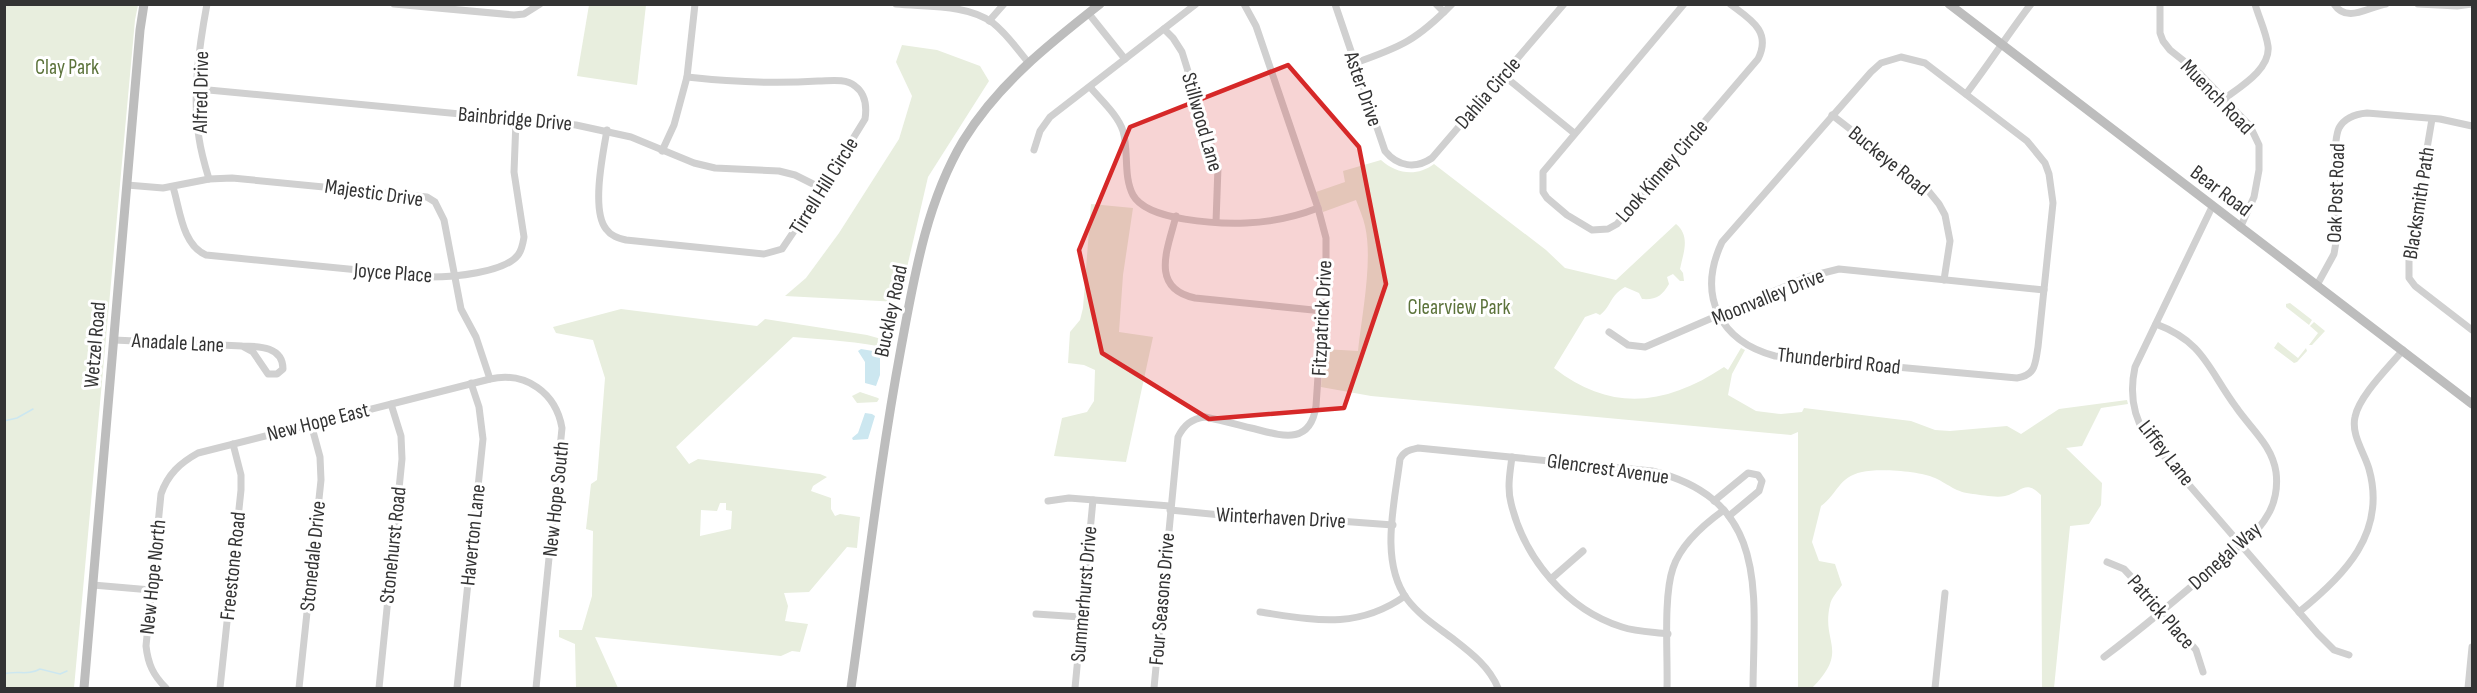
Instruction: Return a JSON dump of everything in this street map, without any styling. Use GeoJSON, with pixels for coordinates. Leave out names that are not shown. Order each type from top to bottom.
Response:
{"type":"FeatureCollection","features":[{"type":"Feature","properties":{"kind":"street","name":"Wetzel Road"},"geometry":{"type":"LineString","coordinates":[[84,688],[144,4]]}},
{"type":"Feature","properties":{"kind":"street","name":"Alfred Drive"},"geometry":{"type":"LineString","coordinates":[[207,4],[202,31],[198,89],[199,137],[208,179]]}},
{"type":"Feature","properties":{"kind":"street"},"geometry":{"type":"LineString","coordinates":[[394,4],[514,15],[524,14],[540,4]]}},
{"type":"Feature","properties":{"kind":"street"},"geometry":{"type":"LineString","coordinates":[[662,151],[674,125],[687,77],[695,4]]}},
{"type":"Feature","properties":{"kind":"street"},"geometry":{"type":"LineString","coordinates":[[896,4],[960,10],[975,14],[1003,32],[1028,62]]}},
{"type":"Feature","properties":{"kind":"street"},"geometry":{"type":"LineString","coordinates":[[989,21],[1004,4]]}},
{"type":"Feature","properties":{"kind":"street","name":"Buckley Road"},"geometry":{"type":"LineString","coordinates":[[851,688],[886,430],[926,231],[939,193],[963,141],[985,109],[1028,62],[1100,4]]}},
{"type":"Feature","properties":{"kind":"street"},"geometry":{"type":"LineString","coordinates":[[1034,150],[1044,123],[1196,4]]}},
{"type":"Feature","properties":{"kind":"street","name":"Fitzpatrick Drive"},"geometry":{"type":"LineString","coordinates":[[1170,508],[1178,437],[1188,423],[1205,417],[1281,436],[1294,435],[1308,428],[1315,415],[1326,238],[1318,208],[1256,26],[1244,4]]}},
{"type":"Feature","properties":{"kind":"street","name":"Aster Drive"},"geometry":{"type":"LineString","coordinates":[[1335,4],[1385,151],[1391,158],[1404,164]]}},
{"type":"Feature","properties":{"kind":"street"},"geometry":{"type":"LineString","coordinates":[[1436,4],[1444,12]]}},
{"type":"Feature","properties":{"kind":"street"},"geometry":{"type":"LineString","coordinates":[[1355,63],[1407,43],[1423,32],[1452,4]]}},
{"type":"Feature","properties":{"kind":"street","name":"Dahlia Circle"},"geometry":{"type":"LineString","coordinates":[[1404,164],[1420,165],[1432,158],[1564,4]]}},
{"type":"Feature","properties":{"kind":"street","name":"Look Kinney Circle"},"geometry":{"type":"LineString","coordinates":[[1684,4],[1543,172],[1544,192],[1553,204],[1584,227],[1592,230],[1608,229],[1617,224],[1758,59],[1763,50],[1760,30],[1730,4]]}},
{"type":"Feature","properties":{"kind":"street","name":"Bear Road"},"geometry":{"type":"LineString","coordinates":[[1949,4],[2472,404]]}},
{"type":"Feature","properties":{"kind":"street"},"geometry":{"type":"LineString","coordinates":[[1966,94],[1998,53],[2001,44],[2031,4]]}},
{"type":"Feature","properties":{"kind":"street","name":"Muench Road"},"geometry":{"type":"LineString","coordinates":[[2160,4],[2160,33],[2163,41],[2170,50],[2199,73],[2250,126],[2259,145],[2259,170],[2254,197],[2240,228]]}},
{"type":"Feature","properties":{"kind":"street"},"geometry":{"type":"LineString","coordinates":[[2224,99],[2263,65],[2267,57],[2267,43],[2255,4]]}},
{"type":"Feature","properties":{"kind":"street"},"geometry":{"type":"LineString","coordinates":[[2334,4],[2337,10],[2352,14],[2386,4]]}},
{"type":"Feature","properties":{"kind":"street"},"geometry":{"type":"LineString","coordinates":[[2418,4],[2457,6],[2472,4]]}},
{"type":"Feature","properties":{"kind":"street"},"geometry":{"type":"LineString","coordinates":[[1089,14],[1125,59]]}},
{"type":"Feature","properties":{"kind":"street","name":"Stillwood Lane"},"geometry":{"type":"LineString","coordinates":[[1164,29],[1182,52],[1218,167],[1216,222]]}},
{"type":"Feature","properties":{"kind":"street","name":"Thunderbird Road"},"geometry":{"type":"LineString","coordinates":[[1895,58],[1914,59],[1925,63],[1966,94],[2027,141],[2039,155],[2049,174],[2053,203],[2035,367],[2027,377],[1775,356],[1756,351],[1742,343],[1728,330],[1719,316],[1712,297],[1711,283],[1722,242],[1832,115],[1881,63],[1895,58]]}},
{"type":"Feature","properties":{"kind":"street"},"geometry":{"type":"LineString","coordinates":[[1503,75],[1574,134]]}},
{"type":"Feature","properties":{"kind":"street","name":"Tirrell Hill Circle"},"geometry":{"type":"LineString","coordinates":[[607,130],[599,200],[601,218],[614,237],[764,254],[774,252],[786,245],[865,119],[866,100],[855,85],[835,80],[772,84],[687,77]]}},
{"type":"Feature","properties":{"kind":"street"},"geometry":{"type":"LineString","coordinates":[[1090,87],[1123,129],[1128,179],[1132,193],[1145,208],[1155,212],[1216,222],[1246,223],[1291,217],[1318,208]]}},
{"type":"Feature","properties":{"kind":"street","name":"Bainbridge Drive"},"geometry":{"type":"LineString","coordinates":[[198,89],[576,125],[631,137],[694,163],[715,168],[787,173],[823,189]]}},
{"type":"Feature","properties":{"kind":"street","name":"Oak Post Road"},"geometry":{"type":"LineString","coordinates":[[2317,285],[2334,254],[2336,242],[2336,142],[2339,128],[2350,117],[2367,113],[2432,118],[2472,126]]}},
{"type":"Feature","properties":{"kind":"street","name":"Buckeye Road"},"geometry":{"type":"LineString","coordinates":[[1832,115],[1926,188],[1939,204],[1945,214],[1950,241],[1944,280]]}},
{"type":"Feature","properties":{"kind":"street","name":"Blacksmith Path"},"geometry":{"type":"LineString","coordinates":[[2432,118],[2409,255],[2409,278],[2415,286],[2472,330]]}},
{"type":"Feature","properties":{"kind":"street","name":"Joyce Place"},"geometry":{"type":"LineString","coordinates":[[173,187],[191,244],[198,252],[206,255],[238,260],[430,277],[453,276],[502,265],[519,254],[523,246],[524,237],[514,172],[516,120]]}},
{"type":"Feature","properties":{"kind":"street","name":"Majestic Drive"},"geometry":{"type":"LineString","coordinates":[[127,185],[173,187],[208,179],[232,178],[427,197],[435,202],[444,220],[461,309],[476,337],[490,379]]}},
{"type":"Feature","properties":{"kind":"street","name":"Liffey Lane"},"geometry":{"type":"LineString","coordinates":[[2212,207],[2135,367],[2132,394],[2138,421],[2145,434],[2299,612],[2334,650],[2349,655]]}},
{"type":"Feature","properties":{"kind":"street"},"geometry":{"type":"LineString","coordinates":[[1176,216],[1165,271],[1170,284],[1177,292],[1195,298],[1323,311]]}},
{"type":"Feature","properties":{"kind":"street","name":"Moonvalley Drive"},"geometry":{"type":"LineString","coordinates":[[1609,332],[1628,345],[1645,347],[1807,277],[1839,269],[2044,290]]}},
{"type":"Feature","properties":{"kind":"street","name":"Donegal Way"},"geometry":{"type":"LineString","coordinates":[[2104,657],[2163,611],[2241,544],[2262,523],[2273,502],[2277,486],[2273,460],[2266,444],[2237,410],[2198,350],[2185,338],[2156,324]]}},
{"type":"Feature","properties":{"kind":"street","name":"Anadale Lane"},"geometry":{"type":"LineString","coordinates":[[114,340],[257,346],[279,354],[283,361],[283,369],[277,374],[268,374],[253,352],[242,346]]}},
{"type":"Feature","properties":{"kind":"street"},"geometry":{"type":"LineString","coordinates":[[2299,612],[2346,570],[2362,543],[2370,519],[2372,489],[2370,472],[2356,437],[2355,416],[2367,394],[2403,350]]}},
{"type":"Feature","properties":{"kind":"street","name":"New Hope South"},"geometry":{"type":"LineString","coordinates":[[471,383],[511,377],[535,384],[554,403],[560,415],[562,428],[536,688]]}},
{"type":"Feature","properties":{"kind":"street","name":"New Hope East"},"geometry":{"type":"LineString","coordinates":[[171,474],[183,461],[198,453],[471,383]]}},
{"type":"Feature","properties":{"kind":"street","name":"Haverton Lane"},"geometry":{"type":"LineString","coordinates":[[457,688],[483,439],[479,407],[471,383]]}},
{"type":"Feature","properties":{"kind":"street","name":"Stonehurst Road"},"geometry":{"type":"LineString","coordinates":[[379,688],[402,459],[401,436],[391,404]]}},
{"type":"Feature","properties":{"kind":"street","name":"Stonedale Drive"},"geometry":{"type":"LineString","coordinates":[[299,688],[321,480],[320,457],[311,424]]}},
{"type":"Feature","properties":{"kind":"street","name":"Freestone Road"},"geometry":{"type":"LineString","coordinates":[[220,688],[241,490],[241,474],[233,444]]}},
{"type":"Feature","properties":{"kind":"street","name":"Glencrest Avenue"},"geometry":{"type":"LineString","coordinates":[[1393,525],[1400,459],[1406,451],[1418,448],[1652,471],[1688,482],[1726,513],[1746,546],[1752,566],[1754,594],[1753,688]]}},
{"type":"Feature","properties":{"kind":"street"},"geometry":{"type":"LineString","coordinates":[[1512,457],[1510,501],[1528,548],[1551,579],[1575,602],[1613,624],[1641,632],[1668,634]]}},
{"type":"Feature","properties":{"kind":"street"},"geometry":{"type":"LineString","coordinates":[[1667,688],[1669,585],[1673,568],[1681,551],[1690,540],[1726,513],[1740,507],[1762,486],[1762,481],[1756,473],[1748,473],[1714,501]]}},
{"type":"Feature","properties":{"kind":"street","name":"New Hope North"},"geometry":{"type":"LineString","coordinates":[[165,688],[148,662],[146,646],[161,494],[171,474]]}},
{"type":"Feature","properties":{"kind":"street","name":"Winterhaven Drive"},"geometry":{"type":"LineString","coordinates":[[1048,501],[1069,498],[1292,522],[1339,521],[1393,525]]}},
{"type":"Feature","properties":{"kind":"street","name":"Summerhurst Drive"},"geometry":{"type":"LineString","coordinates":[[1075,688],[1093,500]]}},
{"type":"Feature","properties":{"kind":"street","name":"Four Seasons Drive"},"geometry":{"type":"LineString","coordinates":[[1154,688],[1170,508]]}},
{"type":"Feature","properties":{"kind":"street"},"geometry":{"type":"LineString","coordinates":[[1393,525],[1393,561],[1405,596],[1423,616],[1475,656],[1486,668],[1498,688]]}},
{"type":"Feature","properties":{"kind":"street"},"geometry":{"type":"LineString","coordinates":[[1551,579],[1583,551]]}},
{"type":"Feature","properties":{"kind":"street","name":"Patrick Place"},"geometry":{"type":"LineString","coordinates":[[2107,562],[2124,569],[2163,611],[2196,650],[2202,672]]}},
{"type":"Feature","properties":{"kind":"street"},"geometry":{"type":"LineString","coordinates":[[93,585],[151,590]]}},
{"type":"Feature","properties":{"kind":"street"},"geometry":{"type":"LineString","coordinates":[[1935,688],[1944,593]]}},
{"type":"Feature","properties":{"kind":"street"},"geometry":{"type":"LineString","coordinates":[[1260,612],[1335,621],[1371,615],[1405,596]]}},
{"type":"Feature","properties":{"kind":"street"},"geometry":{"type":"LineString","coordinates":[[1036,614],[1081,617]]}},
{"type":"Feature","properties":{"kind":"street"},"geometry":{"type":"LineString","coordinates":[[2468,688],[2472,647]]}},
{"type":"Feature","properties":{"kind":"highlighted area"},"geometry":{"type":"Polygon","coordinates":[[[1288,65],[1359,147],[1386,284],[1344,408],[1209,419],[1102,353],[1079,250],[1130,127],[1288,65]]]}},
{"type":"Feature","properties":{"kind":"green space","name":"Clay Park"},"geometry":{"type":"Polygon","coordinates":[[[5,4],[138,5],[74,688],[5,688],[5,4]]]}},
{"type":"Feature","properties":{"kind":"green space"},"geometry":{"type":"Polygon","coordinates":[[[589,5],[646,5],[637,85],[577,76],[589,5]]]}},
{"type":"Feature","properties":{"kind":"green space"},"geometry":{"type":"Polygon","coordinates":[[[902,45],[937,50],[980,66],[989,81],[928,177],[899,302],[785,296],[806,278],[839,233],[899,139],[912,96],[896,62],[902,45]]]}},
{"type":"Feature","properties":{"kind":"green space","name":"Clearview Park"},"geometry":{"type":"Polygon","coordinates":[[[1381,160],[1393,168],[1407,172],[1421,171],[1434,164],[1546,250],[1565,268],[1616,280],[1676,224],[1681,229],[1685,240],[1680,269],[1684,281],[1680,281],[1673,274],[1667,277],[1669,284],[1661,294],[1651,299],[1642,299],[1639,293],[1625,287],[1620,290],[1600,315],[1596,313],[1585,317],[1554,368],[1575,382],[1597,392],[1639,399],[1681,390],[1724,367],[1728,370],[1741,348],[1745,350],[1732,374],[1728,395],[1756,411],[1781,414],[1802,412],[1804,408],[1911,421],[1935,430],[1950,431],[2007,426],[2021,434],[2059,409],[2127,400],[2128,404],[2101,408],[2082,446],[2066,448],[2102,483],[2101,505],[2089,524],[2070,526],[2054,688],[2042,688],[2041,495],[2036,490],[2027,487],[2005,496],[1985,496],[1962,492],[1928,476],[1888,470],[1854,474],[1843,482],[1821,506],[1812,542],[1819,561],[1835,564],[1842,585],[1833,597],[1828,618],[1832,655],[1830,664],[1812,688],[1798,688],[1798,432],[1791,435],[1371,396],[1321,387],[1324,349],[1358,351],[1368,255],[1365,226],[1356,200],[1323,212],[1316,192],[1345,182],[1343,171],[1381,160]]]}},
{"type":"Feature","properties":{"kind":"green space"},"geometry":{"type":"Polygon","coordinates":[[[1091,204],[1133,208],[1123,275],[1119,332],[1153,337],[1126,462],[1054,456],[1062,418],[1087,412],[1094,401],[1095,370],[1084,365],[1068,363],[1070,332],[1080,320],[1083,308],[1091,204]]]}},
{"type":"Feature","properties":{"kind":"green space"},"geometry":{"type":"Polygon","coordinates":[[[2290,303],[2312,320],[2309,325],[2286,307],[2286,304],[2290,303]]]}},
{"type":"Feature","properties":{"kind":"green space"},"geometry":{"type":"Polygon","coordinates":[[[621,309],[757,326],[765,319],[867,335],[892,342],[891,349],[855,342],[793,337],[676,447],[689,464],[698,459],[820,474],[827,477],[813,486],[811,491],[831,498],[831,509],[835,516],[840,514],[860,517],[857,548],[847,547],[809,592],[784,593],[788,606],[785,621],[808,624],[800,652],[792,651],[781,656],[595,637],[618,688],[576,688],[575,644],[559,637],[559,630],[582,630],[592,596],[593,531],[586,529],[591,484],[597,480],[605,378],[593,340],[556,333],[553,327],[621,309]],[[720,503],[717,511],[701,510],[700,536],[731,529],[732,511],[726,510],[726,503],[720,503]]]}},
{"type":"Feature","properties":{"kind":"green space"},"geometry":{"type":"Polygon","coordinates":[[[2314,322],[2325,331],[2312,345],[2309,345],[2318,333],[2310,326],[2314,322]]]}},
{"type":"Feature","properties":{"kind":"green space"},"geometry":{"type":"Polygon","coordinates":[[[2278,342],[2298,358],[2306,348],[2307,351],[2294,363],[2274,348],[2278,342]]]}},
{"type":"Feature","properties":{"kind":"green space"},"geometry":{"type":"Polygon","coordinates":[[[860,392],[879,399],[877,402],[857,403],[852,396],[860,392]]]}},
{"type":"Feature","properties":{"kind":"water"},"geometry":{"type":"Polygon","coordinates":[[[861,349],[873,351],[880,358],[880,375],[876,386],[865,383],[865,362],[858,351],[861,349]]]}},
{"type":"Feature","properties":{"kind":"water"},"geometry":{"type":"Polygon","coordinates":[[[865,413],[875,416],[868,439],[853,440],[852,438],[858,433],[865,413]]]}},
{"type":"Feature","properties":{"kind":"waterway"},"geometry":{"type":"LineString","coordinates":[[4,421],[17,418],[33,409]]}},
{"type":"Feature","properties":{"kind":"waterway"},"geometry":{"type":"LineString","coordinates":[[4,674],[40,669],[60,674],[67,671]]}}]}
